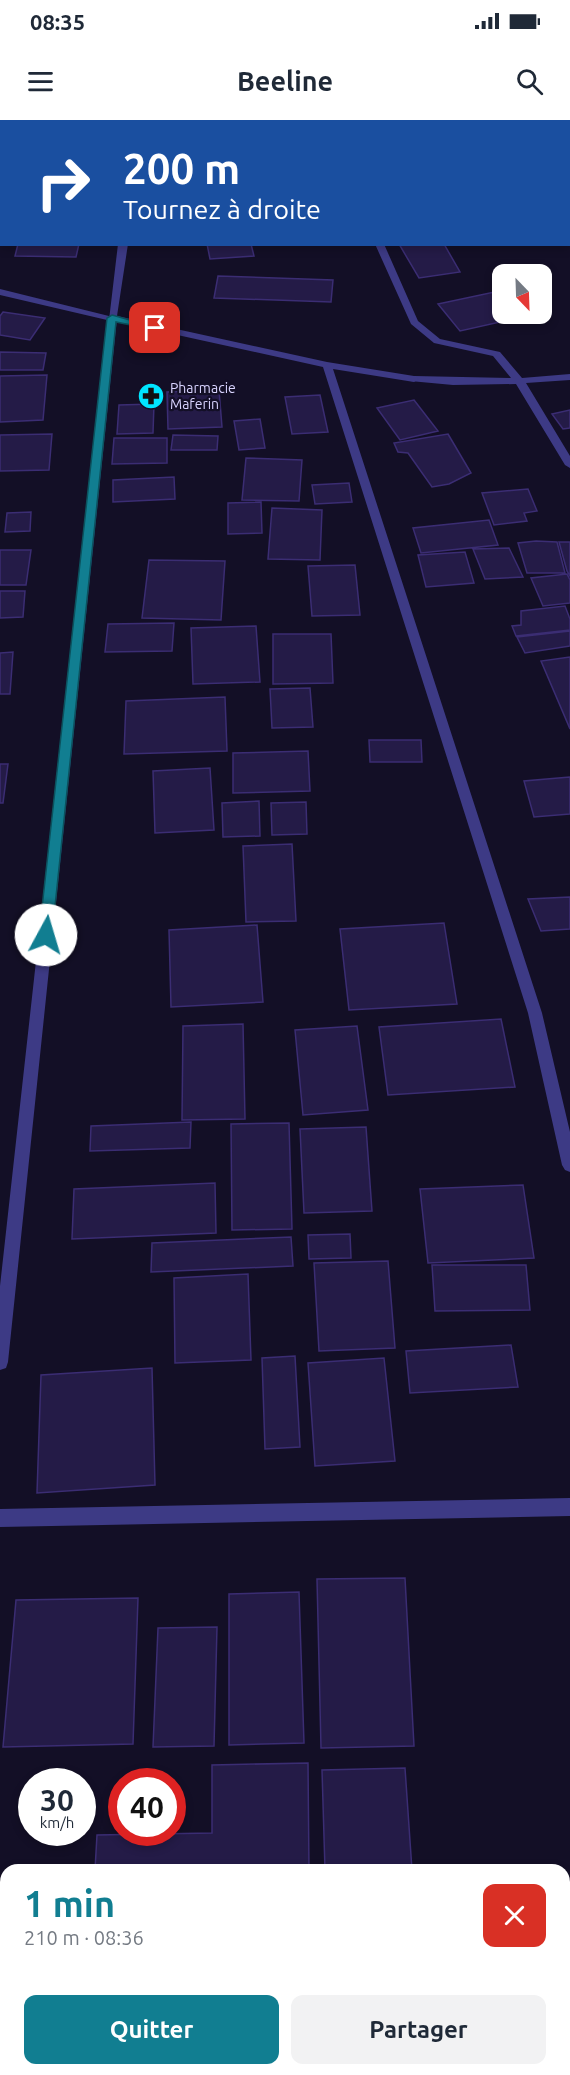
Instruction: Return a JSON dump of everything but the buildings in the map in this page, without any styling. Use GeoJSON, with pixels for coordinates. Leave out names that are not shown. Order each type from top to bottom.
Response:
{"type":"FeatureCollection","features":[{"type":"Feature","properties":{"kind":"street"},"geometry":{"type":"LineString","coordinates":[[0,1362],[112,318],[123,246]]}},
{"type":"Feature","properties":{"kind":"street"},"geometry":{"type":"LineString","coordinates":[[380,246],[414,322],[437,341],[496,354],[520,382],[570,465]]}},
{"type":"Feature","properties":{"kind":"street"},"geometry":{"type":"LineString","coordinates":[[0,292],[327,365],[414,380],[449,383],[520,382],[570,377]]}},
{"type":"Feature","properties":{"kind":"street"},"geometry":{"type":"LineString","coordinates":[[327,365],[535,1013],[570,1165]]}},
{"type":"Feature","properties":{"kind":"street"},"geometry":{"type":"LineString","coordinates":[[0,1518],[570,1507]]}},
{"type":"Feature","properties":{"kind":"place","name":"Pharmacie Maferin"},"geometry":{"type":"Point","coordinates":[151,396]}},
{"type":"Feature","properties":{"kind":"route"},"geometry":{"type":"LineString","coordinates":[[46,935],[112,318],[155,328]]}}]}
